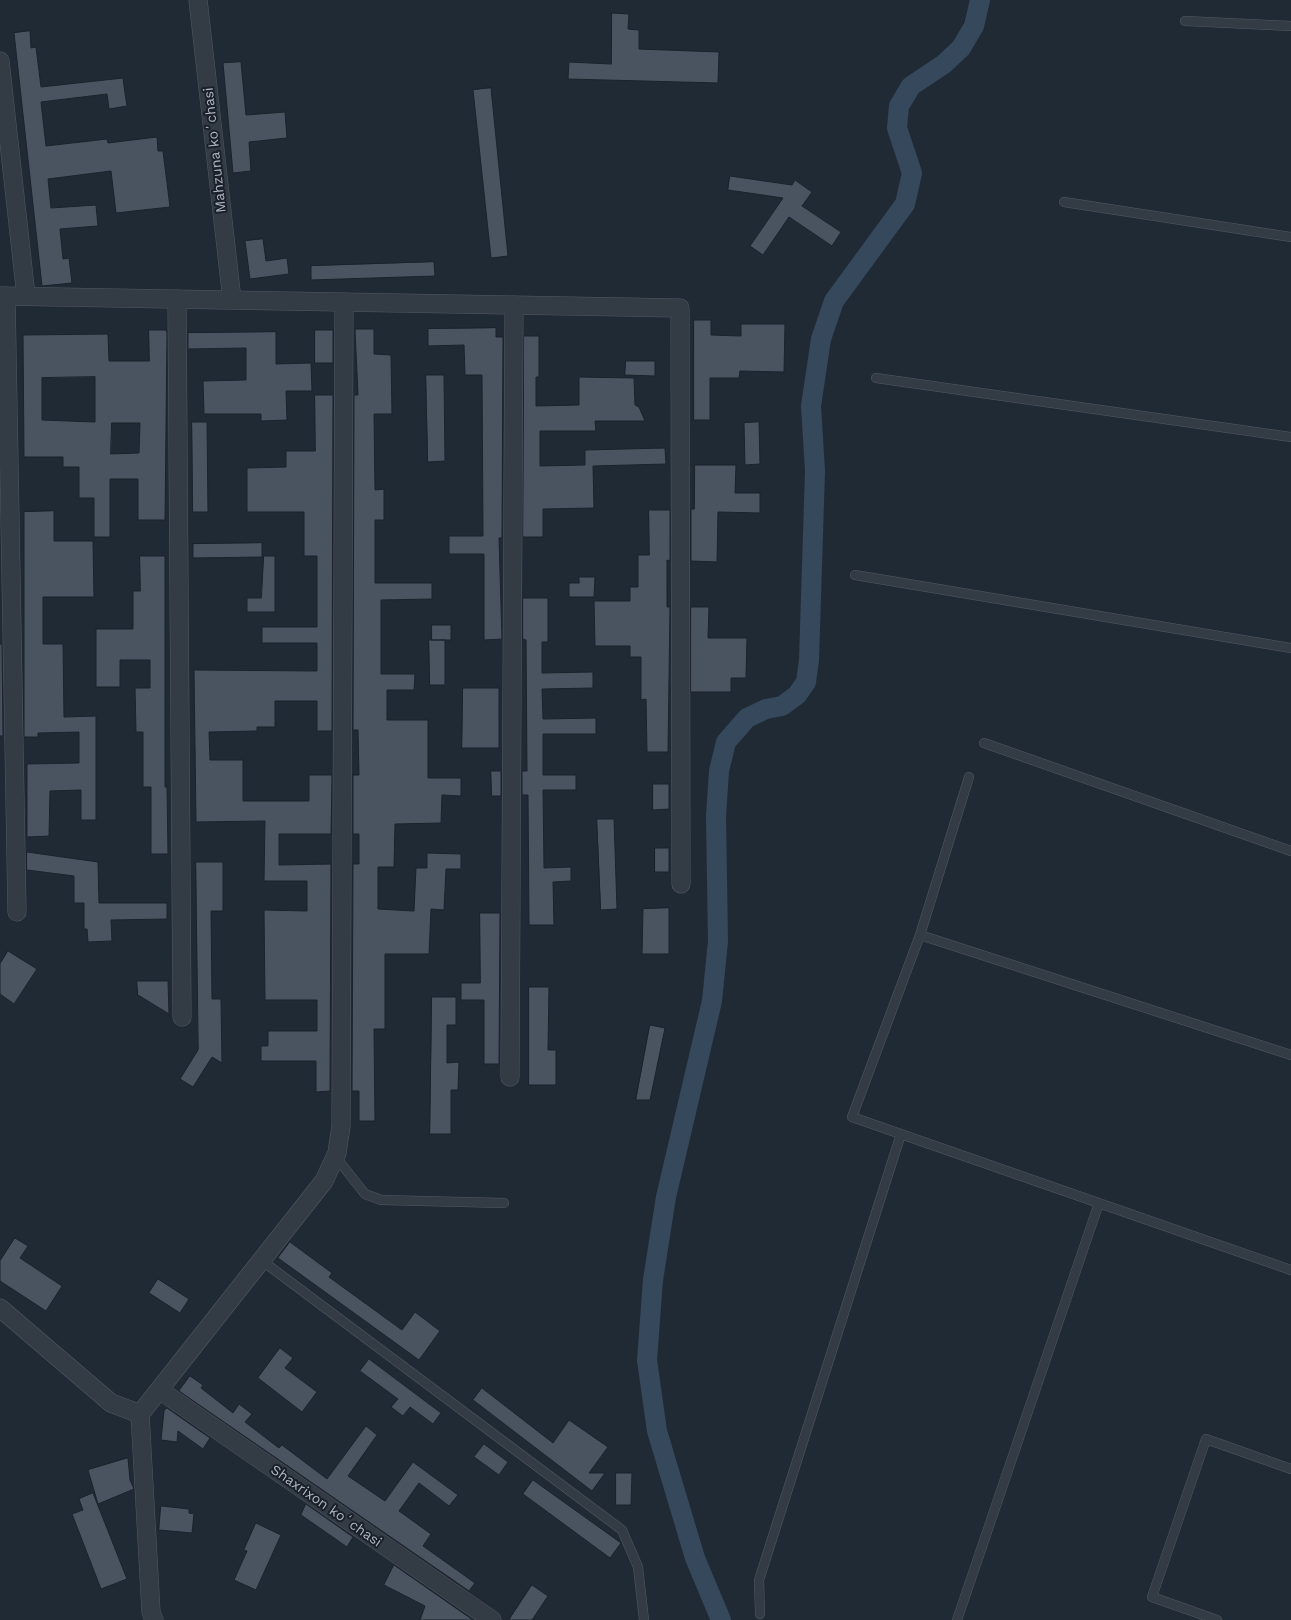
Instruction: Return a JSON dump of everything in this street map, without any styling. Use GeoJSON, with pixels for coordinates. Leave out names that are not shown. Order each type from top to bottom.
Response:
{"type":"FeatureCollection","features":[{"type":"Feature","properties":{"kind":"street","name":"Mahzuna koʻchasi"},"geometry":{"type":"LineString","coordinates":[[198,0],[232,300]]}},
{"type":"Feature","properties":{"kind":"street"},"geometry":{"type":"LineString","coordinates":[[0,61],[26,296]]}},
{"type":"Feature","properties":{"kind":"street"},"geometry":{"type":"LineString","coordinates":[[17,912],[3,296],[680,308],[681,884]]}},
{"type":"Feature","properties":{"kind":"street"},"geometry":{"type":"LineString","coordinates":[[177,299],[182,1017]]}},
{"type":"Feature","properties":{"kind":"street"},"geometry":{"type":"LineString","coordinates":[[154,1620],[151,1612],[140,1414],[160,1391],[260,1259],[324,1181],[336,1156],[341,1126],[344,302]]}},
{"type":"Feature","properties":{"kind":"street"},"geometry":{"type":"LineString","coordinates":[[510,1077],[514,305]]}},
{"type":"Feature","properties":{"kind":"street"},"geometry":{"type":"LineString","coordinates":[[0,1308],[111,1403],[140,1414]]}},
{"type":"Feature","properties":{"kind":"street","name":"Shaxrixon koʻchasi"},"geometry":{"type":"LineString","coordinates":[[160,1391],[492,1620]]}},
{"type":"Feature","properties":{"kind":"lane"},"geometry":{"type":"LineString","coordinates":[[1185,21],[1291,26]]}},
{"type":"Feature","properties":{"kind":"lane"},"geometry":{"type":"LineString","coordinates":[[1064,202],[1291,237]]}},
{"type":"Feature","properties":{"kind":"lane"},"geometry":{"type":"LineString","coordinates":[[876,378],[1291,437]]}},
{"type":"Feature","properties":{"kind":"lane"},"geometry":{"type":"LineString","coordinates":[[855,575],[1291,648]]}},
{"type":"Feature","properties":{"kind":"lane"},"geometry":{"type":"LineString","coordinates":[[984,743],[1291,851]]}},
{"type":"Feature","properties":{"kind":"lane"},"geometry":{"type":"LineString","coordinates":[[969,777],[920,935],[852,1117],[1291,1270]]}},
{"type":"Feature","properties":{"kind":"lane"},"geometry":{"type":"LineString","coordinates":[[920,935],[1291,1055]]}},
{"type":"Feature","properties":{"kind":"lane"},"geometry":{"type":"LineString","coordinates":[[760,1614],[759,1580],[901,1134]]}},
{"type":"Feature","properties":{"kind":"lane"},"geometry":{"type":"LineString","coordinates":[[336,1156],[365,1194],[381,1200],[504,1203]]}},
{"type":"Feature","properties":{"kind":"lane"},"geometry":{"type":"LineString","coordinates":[[957,1620],[1099,1203]]}},
{"type":"Feature","properties":{"kind":"lane"},"geometry":{"type":"LineString","coordinates":[[260,1259],[622,1530],[638,1567],[644,1620]]}},
{"type":"Feature","properties":{"kind":"lane"},"geometry":{"type":"LineString","coordinates":[[1216,1620],[1152,1597],[1206,1440],[1291,1469]]}},
{"type":"Feature","properties":{"kind":"building"},"geometry":{"type":"Polygon","coordinates":[[[612,13],[629,14],[628,29],[639,30],[639,49],[719,52],[718,83],[568,79],[569,62],[611,64],[612,13]]]}},
{"type":"Feature","properties":{"kind":"building"},"geometry":{"type":"Polygon","coordinates":[[[30,31],[31,48],[36,47],[41,87],[123,78],[127,106],[109,109],[107,94],[41,102],[46,146],[107,139],[108,143],[157,137],[158,151],[163,151],[170,207],[116,213],[111,171],[48,179],[51,208],[96,205],[98,226],[60,229],[63,259],[69,258],[72,283],[42,286],[14,33],[30,31]]]}},
{"type":"Feature","properties":{"kind":"building"},"geometry":{"type":"Polygon","coordinates":[[[241,62],[246,115],[285,112],[287,138],[249,142],[251,171],[233,173],[223,63],[241,62]]]}},
{"type":"Feature","properties":{"kind":"building"},"geometry":{"type":"Polygon","coordinates":[[[491,88],[508,256],[491,258],[473,90],[491,88]]]}},
{"type":"Feature","properties":{"kind":"building"},"geometry":{"type":"Polygon","coordinates":[[[730,176],[792,185],[795,180],[812,192],[802,206],[841,232],[832,246],[789,217],[763,255],[750,246],[783,198],[728,190],[730,176]]]}},
{"type":"Feature","properties":{"kind":"building"},"geometry":{"type":"Polygon","coordinates":[[[263,239],[266,261],[287,258],[289,274],[250,279],[245,241],[263,239]]]}},
{"type":"Feature","properties":{"kind":"building"},"geometry":{"type":"Polygon","coordinates":[[[434,262],[435,276],[311,280],[311,266],[434,262]]]}},
{"type":"Feature","properties":{"kind":"building"},"geometry":{"type":"Polygon","coordinates":[[[694,320],[711,320],[711,335],[741,336],[741,324],[785,324],[784,372],[740,371],[739,378],[710,378],[710,420],[694,420],[694,320]]]}},
{"type":"Feature","properties":{"kind":"building"},"geometry":{"type":"Polygon","coordinates":[[[496,328],[496,337],[503,337],[502,538],[499,538],[502,639],[484,640],[484,554],[449,554],[449,536],[483,536],[482,375],[465,375],[464,345],[428,346],[428,329],[496,328]]]}},
{"type":"Feature","properties":{"kind":"building"},"geometry":{"type":"Polygon","coordinates":[[[374,329],[374,354],[391,355],[392,414],[374,414],[375,490],[384,489],[384,520],[375,520],[375,583],[432,583],[432,599],[381,600],[381,674],[415,674],[414,690],[387,690],[387,720],[428,720],[428,778],[461,778],[461,796],[442,795],[441,823],[395,824],[394,867],[378,867],[378,909],[414,911],[416,868],[427,868],[427,853],[461,854],[461,869],[446,869],[444,910],[431,909],[429,954],[385,954],[385,1029],[374,1029],[375,1121],[359,1121],[359,1091],[352,1091],[353,864],[359,864],[359,834],[353,834],[353,775],[359,775],[358,730],[353,730],[354,395],[358,395],[355,330],[374,329]]]}},
{"type":"Feature","properties":{"kind":"building"},"geometry":{"type":"Polygon","coordinates":[[[149,330],[166,330],[165,520],[138,520],[138,479],[110,479],[110,537],[94,537],[94,498],[79,498],[79,467],[63,467],[63,457],[24,457],[23,335],[108,334],[109,361],[149,361],[149,330]],[[95,377],[42,378],[42,420],[95,422],[95,377]],[[112,423],[111,454],[139,453],[140,423],[112,423]]]}},
{"type":"Feature","properties":{"kind":"building"},"geometry":{"type":"Polygon","coordinates":[[[315,330],[333,330],[333,363],[315,363],[315,330]]]}},
{"type":"Feature","properties":{"kind":"building"},"geometry":{"type":"Polygon","coordinates":[[[276,332],[276,364],[311,363],[312,391],[286,391],[287,420],[261,421],[261,414],[204,414],[203,381],[246,380],[246,348],[188,349],[188,333],[276,332]]]}},
{"type":"Feature","properties":{"kind":"building"},"geometry":{"type":"Polygon","coordinates":[[[524,336],[539,336],[539,377],[536,377],[536,406],[579,405],[579,377],[634,378],[635,405],[639,407],[645,421],[595,421],[596,431],[540,431],[540,466],[585,465],[585,450],[665,448],[666,464],[593,466],[594,508],[543,509],[543,537],[523,537],[524,336]]]}},
{"type":"Feature","properties":{"kind":"building"},"geometry":{"type":"Polygon","coordinates":[[[626,361],[655,361],[655,376],[625,375],[626,361]]]}},
{"type":"Feature","properties":{"kind":"building"},"geometry":{"type":"Polygon","coordinates":[[[426,375],[444,375],[445,461],[428,462],[426,375]]]}},
{"type":"Feature","properties":{"kind":"building"},"geometry":{"type":"Polygon","coordinates":[[[315,395],[333,395],[332,731],[317,731],[317,701],[275,701],[275,727],[257,727],[257,731],[209,732],[210,760],[243,760],[243,801],[309,801],[309,775],[332,775],[331,834],[279,834],[279,865],[331,864],[330,1091],[316,1092],[316,1061],[261,1061],[261,1046],[268,1046],[268,1031],[317,1031],[317,1000],[265,1000],[264,910],[307,911],[307,881],[264,881],[265,821],[196,822],[194,670],[317,671],[317,643],[262,643],[262,627],[317,627],[317,556],[304,556],[304,512],[247,512],[247,468],[286,467],[286,451],[315,451],[315,395]]]}},
{"type":"Feature","properties":{"kind":"building"},"geometry":{"type":"Polygon","coordinates":[[[192,422],[207,422],[208,512],[193,512],[192,422]]]}},
{"type":"Feature","properties":{"kind":"building"},"geometry":{"type":"Polygon","coordinates":[[[759,422],[760,464],[745,465],[744,423],[759,422]]]}},
{"type":"Feature","properties":{"kind":"building"},"geometry":{"type":"Polygon","coordinates":[[[695,465],[736,465],[735,493],[760,493],[760,513],[718,512],[717,562],[691,561],[691,509],[694,509],[695,465]]]}},
{"type":"Feature","properties":{"kind":"building"},"geometry":{"type":"Polygon","coordinates":[[[649,510],[670,510],[670,561],[667,560],[667,607],[670,607],[668,752],[647,752],[646,699],[641,700],[641,657],[630,657],[630,646],[595,646],[594,601],[630,601],[630,587],[638,587],[638,555],[649,555],[649,510]]]}},
{"type":"Feature","properties":{"kind":"building"},"geometry":{"type":"Polygon","coordinates":[[[54,511],[54,541],[93,541],[94,597],[43,597],[43,644],[63,644],[64,717],[96,716],[96,820],[81,820],[81,790],[50,791],[49,836],[27,837],[27,764],[79,763],[79,732],[38,733],[38,737],[24,737],[24,512],[54,511]]]}},
{"type":"Feature","properties":{"kind":"building"},"geometry":{"type":"Polygon","coordinates":[[[262,543],[262,557],[193,558],[193,544],[262,543]]]}},
{"type":"Feature","properties":{"kind":"building"},"geometry":{"type":"Polygon","coordinates":[[[140,556],[165,556],[165,787],[167,787],[168,854],[151,854],[151,787],[143,787],[143,732],[136,732],[135,688],[150,688],[150,660],[120,660],[120,687],[96,687],[96,629],[133,629],[133,591],[140,591],[140,556]]]}},
{"type":"Feature","properties":{"kind":"building"},"geometry":{"type":"Polygon","coordinates":[[[264,556],[275,556],[275,612],[247,612],[247,598],[261,598],[264,556]]]}},
{"type":"Feature","properties":{"kind":"building"},"geometry":{"type":"Polygon","coordinates":[[[579,577],[595,577],[594,597],[569,597],[569,583],[579,583],[579,577]]]}},
{"type":"Feature","properties":{"kind":"building"},"geometry":{"type":"Polygon","coordinates":[[[523,598],[548,598],[548,642],[542,642],[542,673],[593,672],[593,688],[542,689],[543,719],[596,718],[596,734],[543,734],[543,775],[576,775],[576,790],[543,790],[544,868],[571,867],[571,881],[553,882],[554,925],[529,925],[528,795],[522,795],[522,771],[527,771],[526,640],[523,639],[523,598]]]}},
{"type":"Feature","properties":{"kind":"building"},"geometry":{"type":"Polygon","coordinates":[[[691,607],[709,607],[708,638],[747,638],[746,678],[731,678],[731,692],[691,692],[691,607]]]}},
{"type":"Feature","properties":{"kind":"building"},"geometry":{"type":"Polygon","coordinates":[[[432,625],[451,625],[451,640],[432,640],[432,625]]]}},
{"type":"Feature","properties":{"kind":"building"},"geometry":{"type":"Polygon","coordinates":[[[429,640],[445,640],[445,685],[430,685],[429,640]]]}},
{"type":"Feature","properties":{"kind":"building"},"geometry":{"type":"Polygon","coordinates":[[[0,644],[2,644],[3,736],[0,736],[0,644]]]}},
{"type":"Feature","properties":{"kind":"building"},"geometry":{"type":"Polygon","coordinates":[[[463,688],[499,688],[499,748],[462,748],[463,688]]]}},
{"type":"Feature","properties":{"kind":"building"},"geometry":{"type":"Polygon","coordinates":[[[491,771],[501,771],[501,796],[492,796],[491,771]]]}},
{"type":"Feature","properties":{"kind":"building"},"geometry":{"type":"Polygon","coordinates":[[[653,784],[669,784],[669,809],[653,810],[653,784]]]}},
{"type":"Feature","properties":{"kind":"building"},"geometry":{"type":"Polygon","coordinates":[[[597,819],[614,819],[617,909],[601,910],[597,819]]]}},
{"type":"Feature","properties":{"kind":"building"},"geometry":{"type":"Polygon","coordinates":[[[655,848],[669,848],[669,872],[655,872],[655,848]]]}},
{"type":"Feature","properties":{"kind":"building"},"geometry":{"type":"Polygon","coordinates":[[[27,852],[98,862],[99,903],[167,903],[167,919],[111,920],[112,941],[88,942],[87,929],[84,929],[84,903],[74,903],[74,876],[27,870],[27,852]]]}},
{"type":"Feature","properties":{"kind":"building"},"geometry":{"type":"Polygon","coordinates":[[[196,862],[223,862],[223,911],[211,911],[212,999],[221,999],[222,1063],[212,1057],[193,1087],[180,1079],[198,1050],[196,862]]]}},
{"type":"Feature","properties":{"kind":"building"},"geometry":{"type":"Polygon","coordinates":[[[669,908],[669,954],[642,954],[643,909],[669,908]]]}},
{"type":"Feature","properties":{"kind":"building"},"geometry":{"type":"Polygon","coordinates":[[[480,913],[500,913],[499,1064],[484,1064],[484,1000],[461,1000],[461,983],[480,983],[480,913]]]}},
{"type":"Feature","properties":{"kind":"building"},"geometry":{"type":"Polygon","coordinates":[[[8,951],[37,969],[14,1004],[0,994],[0,964],[8,951]]]}},
{"type":"Feature","properties":{"kind":"building"},"geometry":{"type":"Polygon","coordinates":[[[137,981],[168,981],[169,1014],[138,995],[137,981]]]}},
{"type":"Feature","properties":{"kind":"building"},"geometry":{"type":"Polygon","coordinates":[[[529,987],[549,987],[548,1050],[556,1050],[556,1085],[529,1085],[529,987]]]}},
{"type":"Feature","properties":{"kind":"building"},"geometry":{"type":"Polygon","coordinates":[[[432,997],[456,997],[456,1025],[447,1025],[447,1063],[459,1062],[458,1090],[451,1090],[451,1134],[430,1134],[432,997]]]}},
{"type":"Feature","properties":{"kind":"building"},"geometry":{"type":"Polygon","coordinates":[[[650,1025],[665,1028],[650,1100],[636,1100],[650,1025]]]}},
{"type":"Feature","properties":{"kind":"building"},"geometry":{"type":"Polygon","coordinates":[[[15,1238],[28,1246],[20,1258],[62,1286],[46,1311],[0,1281],[0,1261],[15,1238]]]}},
{"type":"Feature","properties":{"kind":"building"},"geometry":{"type":"Polygon","coordinates":[[[290,1242],[332,1273],[329,1277],[402,1330],[415,1312],[440,1331],[419,1360],[278,1258],[290,1242]]]}},
{"type":"Feature","properties":{"kind":"building"},"geometry":{"type":"Polygon","coordinates":[[[158,1279],[189,1299],[180,1313],[149,1293],[158,1279]]]}},
{"type":"Feature","properties":{"kind":"building"},"geometry":{"type":"Polygon","coordinates":[[[280,1348],[293,1358],[285,1368],[317,1392],[302,1412],[258,1378],[280,1348]]]}},
{"type":"Feature","properties":{"kind":"building"},"geometry":{"type":"Polygon","coordinates":[[[369,1359],[441,1413],[433,1424],[410,1407],[403,1416],[391,1407],[398,1399],[360,1371],[369,1359]]]}},
{"type":"Feature","properties":{"kind":"building"},"geometry":{"type":"Polygon","coordinates":[[[190,1376],[203,1385],[201,1388],[233,1413],[239,1404],[252,1414],[245,1422],[279,1448],[282,1445],[327,1479],[366,1426],[377,1435],[348,1476],[385,1501],[413,1462],[458,1495],[449,1506],[419,1483],[399,1511],[431,1534],[423,1546],[475,1583],[469,1591],[179,1391],[190,1376]]]}},
{"type":"Feature","properties":{"kind":"building"},"geometry":{"type":"Polygon","coordinates":[[[482,1388],[553,1443],[569,1420],[608,1447],[589,1473],[605,1473],[592,1491],[473,1400],[482,1388]]]}},
{"type":"Feature","properties":{"kind":"building"},"geometry":{"type":"Polygon","coordinates":[[[167,1408],[210,1438],[203,1449],[178,1431],[177,1442],[161,1440],[164,1411],[167,1408]]]}},
{"type":"Feature","properties":{"kind":"building"},"geometry":{"type":"Polygon","coordinates":[[[484,1444],[508,1462],[499,1475],[474,1457],[484,1444]]]}},
{"type":"Feature","properties":{"kind":"building"},"geometry":{"type":"Polygon","coordinates":[[[128,1458],[130,1480],[134,1489],[98,1504],[88,1470],[128,1458]]]}},
{"type":"Feature","properties":{"kind":"building"},"geometry":{"type":"Polygon","coordinates":[[[616,1473],[632,1473],[631,1505],[616,1505],[616,1473]]]}},
{"type":"Feature","properties":{"kind":"building"},"geometry":{"type":"Polygon","coordinates":[[[533,1480],[621,1543],[610,1558],[523,1494],[533,1480]]]}},
{"type":"Feature","properties":{"kind":"building"},"geometry":{"type":"Polygon","coordinates":[[[93,1493],[127,1579],[101,1589],[72,1514],[83,1510],[79,1499],[93,1493]]]}},
{"type":"Feature","properties":{"kind":"building"},"geometry":{"type":"Polygon","coordinates":[[[306,1504],[353,1537],[347,1547],[301,1515],[306,1504]]]}},
{"type":"Feature","properties":{"kind":"building"},"geometry":{"type":"Polygon","coordinates":[[[161,1506],[189,1509],[189,1513],[194,1514],[192,1533],[159,1530],[161,1506]]]}},
{"type":"Feature","properties":{"kind":"building"},"geometry":{"type":"Polygon","coordinates":[[[256,1523],[281,1535],[256,1590],[234,1580],[247,1551],[244,1550],[256,1523]]]}},
{"type":"Feature","properties":{"kind":"building"},"geometry":{"type":"Polygon","coordinates":[[[394,1565],[473,1620],[420,1620],[425,1606],[384,1585],[394,1565]]]}},
{"type":"Feature","properties":{"kind":"building"},"geometry":{"type":"Polygon","coordinates":[[[532,1585],[548,1596],[532,1620],[509,1620],[532,1585]]]}},
{"type":"Feature","properties":{"kind":"waterway"},"geometry":{"type":"LineString","coordinates":[[721,1620],[695,1558],[657,1431],[647,1360],[653,1280],[666,1197],[712,1001],[718,941],[716,816],[719,771],[726,742],[747,718],[766,709],[782,706],[797,695],[806,682],[809,660],[815,471],[811,406],[821,339],[834,301],[905,204],[912,173],[897,128],[899,106],[911,86],[944,64],[961,48],[974,26],[980,0]]}}]}
